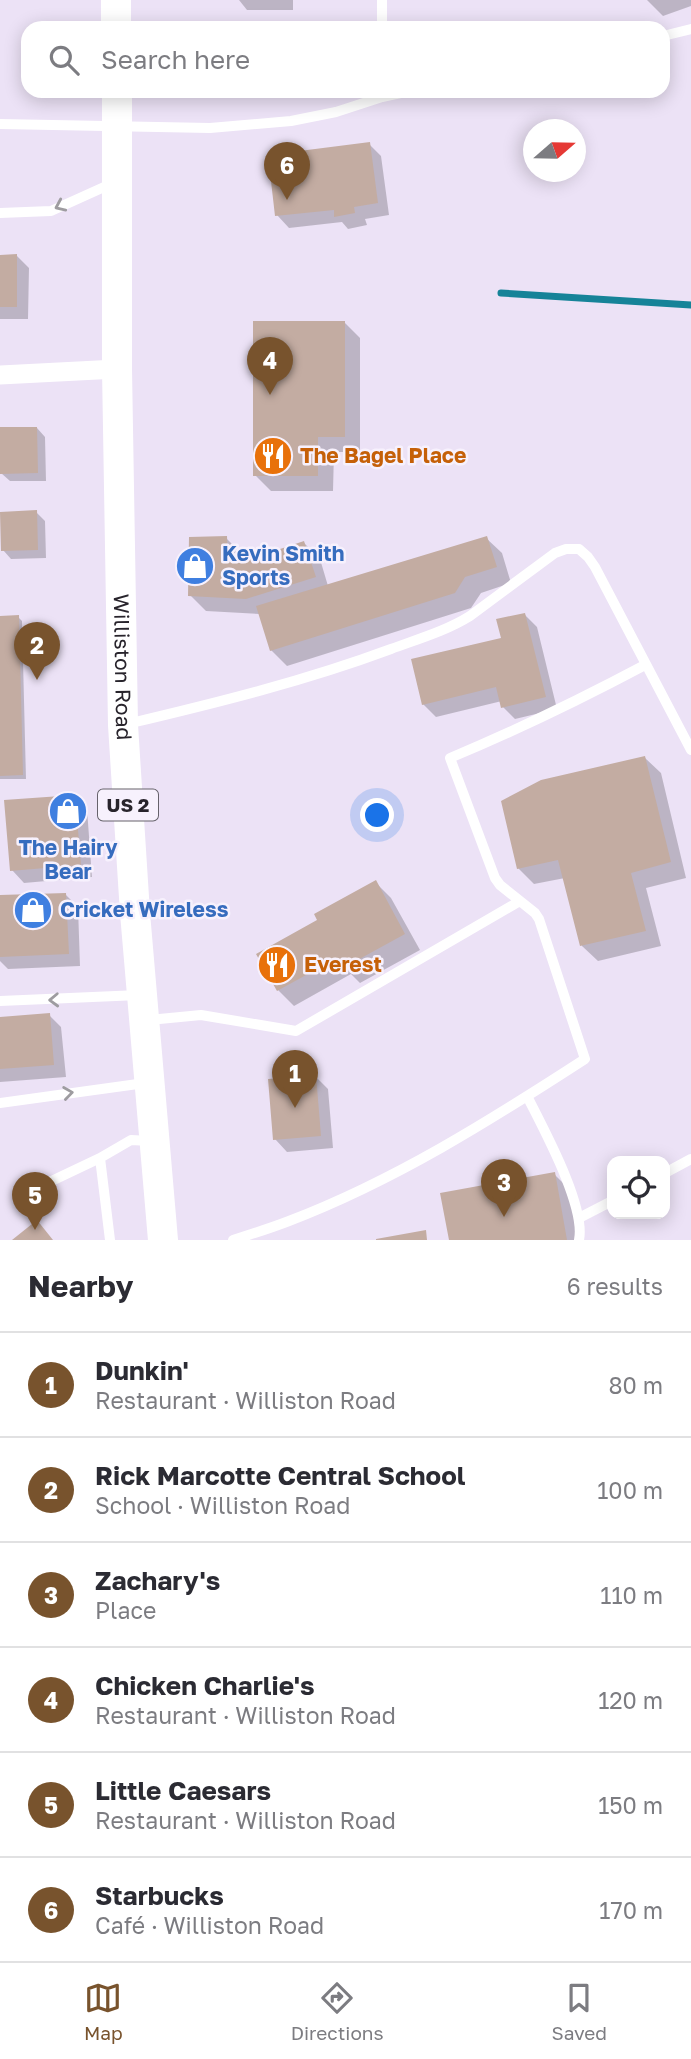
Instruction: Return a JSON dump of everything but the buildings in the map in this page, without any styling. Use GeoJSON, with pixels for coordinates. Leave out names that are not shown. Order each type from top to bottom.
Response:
{"type":"FeatureCollection","features":[{"type":"Feature","properties":{"kind":"main road"},"geometry":{"type":"LineString","coordinates":[[117,0],[117,21]]}},
{"type":"Feature","properties":{"kind":"main road","name":"Williston Road"},"geometry":{"type":"LineString","coordinates":[[117,98],[117,369],[123,725],[163,1240]]}},
{"type":"Feature","properties":{"kind":"street"},"geometry":{"type":"LineString","coordinates":[[0,375],[117,369]]}},
{"type":"Feature","properties":{"kind":"lane"},"geometry":{"type":"LineString","coordinates":[[382,0],[382,21]]}},
{"type":"Feature","properties":{"kind":"lane"},"geometry":{"type":"LineString","coordinates":[[670,34],[691,29]]}},
{"type":"Feature","properties":{"kind":"lane"},"geometry":{"type":"LineString","coordinates":[[0,124],[211,128],[291,121],[336,112],[372,98]]}},
{"type":"Feature","properties":{"kind":"lane"},"geometry":{"type":"LineString","coordinates":[[0,213],[51,211],[117,181]]}},
{"type":"Feature","properties":{"kind":"lane"},"geometry":{"type":"LineString","coordinates":[[123,725],[300,680],[457,624],[555,553],[566,549],[579,549],[588,557],[691,750]]}},
{"type":"Feature","properties":{"kind":"lane"},"geometry":{"type":"LineString","coordinates":[[233,1240],[290,1221],[410,1165],[585,1059],[539,919],[495,878],[450,758],[588,696],[645,666]]}},
{"type":"Feature","properties":{"kind":"lane"},"geometry":{"type":"LineString","coordinates":[[0,1001],[144,1008],[296,1031],[520,901]]}},
{"type":"Feature","properties":{"kind":"lane"},"geometry":{"type":"LineString","coordinates":[[0,1103],[150,1082]]}},
{"type":"Feature","properties":{"kind":"lane"},"geometry":{"type":"LineString","coordinates":[[527,1096],[562,1167],[579,1218],[579,1240]]}},
{"type":"Feature","properties":{"kind":"lane"},"geometry":{"type":"LineString","coordinates":[[41,1186],[131,1140],[154,1141]]}},
{"type":"Feature","properties":{"kind":"lane"},"geometry":{"type":"LineString","coordinates":[[100,1158],[110,1240]]}},
{"type":"Feature","properties":{"kind":"lane"},"geometry":{"type":"LineString","coordinates":[[670,1170],[691,1159]]}},
{"type":"Feature","properties":{"kind":"lane"},"geometry":{"type":"LineString","coordinates":[[579,1218],[607,1204]]}},
{"type":"Feature","properties":{"kind":"waterway"},"geometry":{"type":"LineString","coordinates":[[501,293],[691,305]]}},
{"type":"Feature","properties":{"kind":"place","name":"Starbucks"},"geometry":{"type":"Point","coordinates":[287,200]}},
{"type":"Feature","properties":{"kind":"place","name":"Chicken Charlie's"},"geometry":{"type":"Point","coordinates":[270,395]}},
{"type":"Feature","properties":{"kind":"place","name":"The Bagel Place"},"geometry":{"type":"Point","coordinates":[273,456]}},
{"type":"Feature","properties":{"kind":"place","name":"Kevin Smith Sports"},"geometry":{"type":"Point","coordinates":[195,566]}},
{"type":"Feature","properties":{"kind":"place","name":"Rick Marcotte Central School"},"geometry":{"type":"Point","coordinates":[37,680]}},
{"type":"Feature","properties":{"kind":"place","name":"The Hairy Bear"},"geometry":{"type":"Point","coordinates":[68,811]}},
{"type":"Feature","properties":{"kind":"place","name":"Cricket Wireless"},"geometry":{"type":"Point","coordinates":[33,910]}},
{"type":"Feature","properties":{"kind":"place","name":"Everest"},"geometry":{"type":"Point","coordinates":[277,965]}},
{"type":"Feature","properties":{"kind":"place","name":"Dunkin'"},"geometry":{"type":"Point","coordinates":[295,1108]}},
{"type":"Feature","properties":{"kind":"place","name":"Zachary's"},"geometry":{"type":"Point","coordinates":[504,1217]}},
{"type":"Feature","properties":{"kind":"place","name":"Little Caesars"},"geometry":{"type":"Point","coordinates":[35,1230]}}]}
